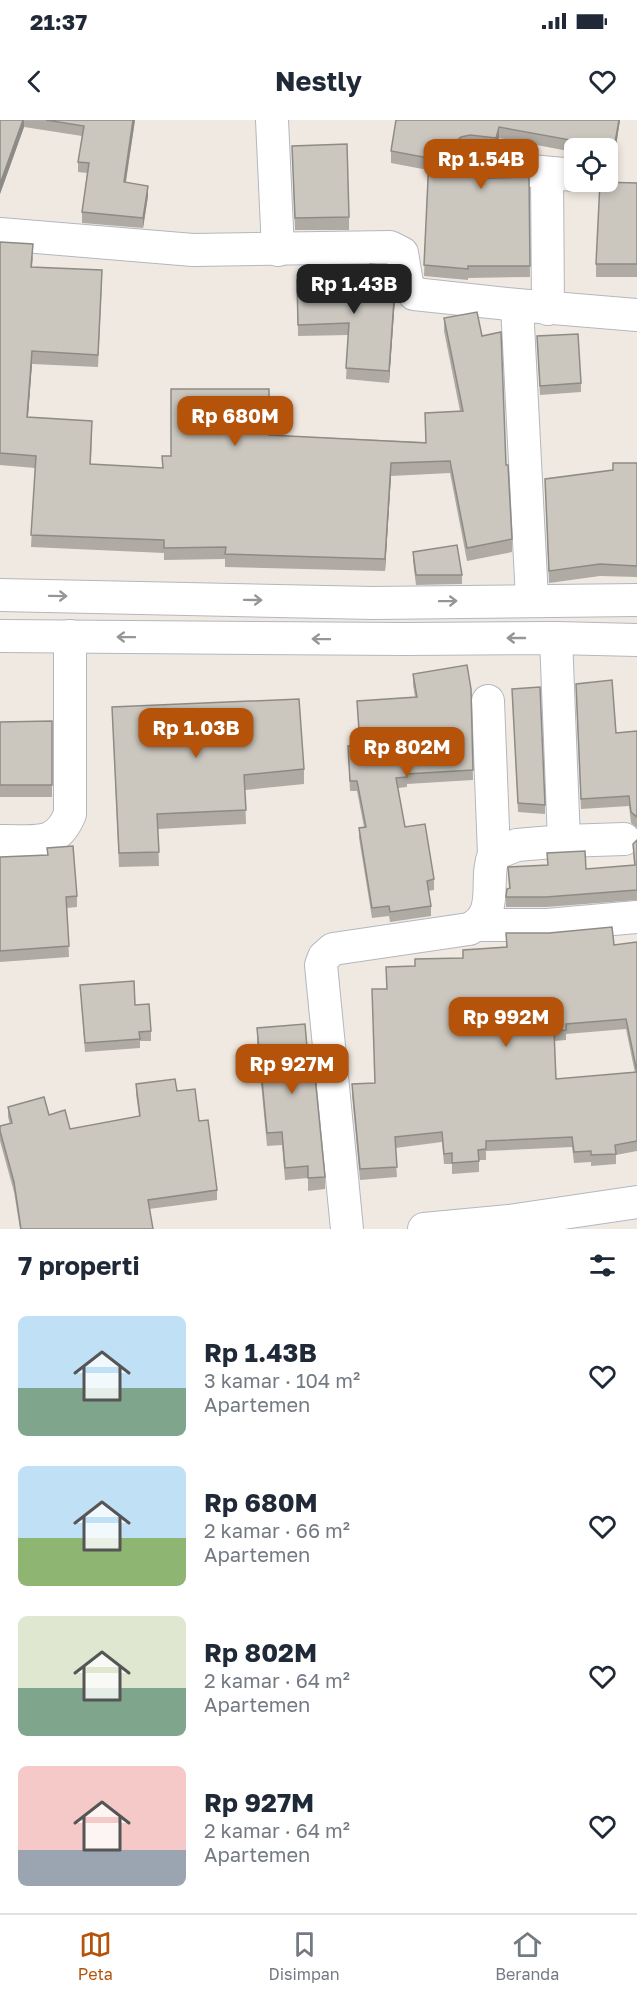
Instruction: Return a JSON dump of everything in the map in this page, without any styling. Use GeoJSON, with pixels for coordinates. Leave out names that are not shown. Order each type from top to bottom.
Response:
{"type":"FeatureCollection","features":[{"type":"Feature","properties":{"kind":"street"},"geometry":{"type":"LineString","coordinates":[[272,120],[278,250]]}},
{"type":"Feature","properties":{"kind":"street"},"geometry":{"type":"LineString","coordinates":[[469,165],[561,174],[548,309]]}},
{"type":"Feature","properties":{"kind":"street"},"geometry":{"type":"LineString","coordinates":[[0,234],[193,250],[278,250],[375,246],[397,249],[405,260],[407,284],[414,294],[548,309],[637,315]]}},
{"type":"Feature","properties":{"kind":"street"},"geometry":{"type":"LineString","coordinates":[[518,305],[532,599]]}},
{"type":"Feature","properties":{"kind":"street"},"geometry":{"type":"LineString","coordinates":[[0,595],[373,603],[532,599],[637,600]]}},
{"type":"Feature","properties":{"kind":"street"},"geometry":{"type":"LineString","coordinates":[[0,636],[637,640]]}},
{"type":"Feature","properties":{"kind":"street"},"geometry":{"type":"LineString","coordinates":[[0,841],[50,840],[63,831],[70,814],[70,636]]}},
{"type":"Feature","properties":{"kind":"street"},"geometry":{"type":"LineString","coordinates":[[556,638],[564,841]]}},
{"type":"Feature","properties":{"kind":"street"},"geometry":{"type":"LineString","coordinates":[[477,925],[487,911],[490,900],[490,868],[494,854],[488,701]]}},
{"type":"Feature","properties":{"kind":"street"},"geometry":{"type":"LineString","coordinates":[[494,854],[517,845],[624,839]]}},
{"type":"Feature","properties":{"kind":"street"},"geometry":{"type":"LineString","coordinates":[[347,1229],[322,980],[324,957],[333,949],[469,929],[477,925],[547,926],[637,917]]}},
{"type":"Feature","properties":{"kind":"street"},"geometry":{"type":"LineString","coordinates":[[424,1229],[509,1221],[637,1202]]}},
{"type":"Feature","properties":{"kind":"building"},"geometry":{"type":"Polygon","coordinates":[[[0,120],[23,120],[0,184],[0,120]]]}},
{"type":"Feature","properties":{"kind":"building"},"geometry":{"type":"Polygon","coordinates":[[[46,120],[133,120],[124,182],[148,186],[143,218],[82,212],[89,163],[78,162],[84,126],[46,120]]]}},
{"type":"Feature","properties":{"kind":"building"},"geometry":{"type":"Polygon","coordinates":[[[396,120],[619,120],[616,138],[564,139],[499,127],[496,138],[470,135],[461,137],[455,142],[451,152],[453,161],[459,168],[489,173],[488,178],[529,177],[530,266],[468,266],[468,269],[424,265],[429,158],[391,151],[396,120]]]}},
{"type":"Feature","properties":{"kind":"building"},"geometry":{"type":"Polygon","coordinates":[[[347,144],[349,217],[295,218],[292,146],[347,144]]]}},
{"type":"Feature","properties":{"kind":"building"},"geometry":{"type":"Polygon","coordinates":[[[618,182],[637,183],[637,264],[596,264],[600,192],[618,192],[618,182]]]}},
{"type":"Feature","properties":{"kind":"building"},"geometry":{"type":"Polygon","coordinates":[[[0,242],[33,244],[31,267],[102,270],[98,355],[32,351],[27,417],[92,421],[90,464],[163,468],[162,456],[171,456],[171,389],[269,389],[269,435],[426,443],[425,413],[463,411],[444,318],[477,312],[482,336],[501,332],[506,465],[508,465],[512,539],[467,548],[450,461],[391,463],[385,559],[225,554],[226,547],[164,548],[164,540],[31,535],[36,456],[0,453],[0,242]]]}},
{"type":"Feature","properties":{"kind":"building"},"geometry":{"type":"Polygon","coordinates":[[[370,264],[388,266],[395,286],[389,371],[346,368],[349,323],[298,325],[297,280],[351,278],[351,300],[363,301],[370,264]]]}},
{"type":"Feature","properties":{"kind":"building"},"geometry":{"type":"Polygon","coordinates":[[[578,334],[581,383],[540,386],[537,336],[578,334]]]}},
{"type":"Feature","properties":{"kind":"building"},"geometry":{"type":"Polygon","coordinates":[[[613,463],[637,463],[637,566],[600,564],[549,571],[545,479],[613,470],[613,463]]]}},
{"type":"Feature","properties":{"kind":"building"},"geometry":{"type":"Polygon","coordinates":[[[457,545],[462,575],[416,575],[413,552],[457,545]]]}},
{"type":"Feature","properties":{"kind":"building"},"geometry":{"type":"Polygon","coordinates":[[[467,665],[471,689],[473,770],[406,774],[407,777],[396,778],[405,827],[425,824],[434,879],[427,881],[431,906],[390,912],[389,906],[372,908],[359,828],[366,827],[357,781],[350,781],[348,746],[360,745],[357,701],[417,697],[413,674],[467,665]]]}},
{"type":"Feature","properties":{"kind":"building"},"geometry":{"type":"Polygon","coordinates":[[[612,680],[616,733],[637,731],[637,817],[631,812],[629,796],[581,799],[576,684],[612,680]]]}},
{"type":"Feature","properties":{"kind":"building"},"geometry":{"type":"Polygon","coordinates":[[[540,687],[545,805],[518,803],[512,689],[540,687]]]}},
{"type":"Feature","properties":{"kind":"building"},"geometry":{"type":"Polygon","coordinates":[[[299,699],[304,769],[244,775],[246,810],[157,814],[159,852],[119,853],[112,707],[299,699]]]}},
{"type":"Feature","properties":{"kind":"building"},"geometry":{"type":"Polygon","coordinates":[[[52,721],[52,785],[0,785],[0,722],[52,721]]]}},
{"type":"Feature","properties":{"kind":"building"},"geometry":{"type":"Polygon","coordinates":[[[637,840],[637,890],[546,897],[506,897],[507,889],[510,888],[508,867],[548,865],[547,853],[585,851],[586,869],[635,865],[633,844],[637,840]]]}},
{"type":"Feature","properties":{"kind":"building"},"geometry":{"type":"Polygon","coordinates":[[[73,846],[77,896],[66,897],[69,946],[0,951],[0,857],[48,855],[47,848],[73,846]]]}},
{"type":"Feature","properties":{"kind":"building"},"geometry":{"type":"Polygon","coordinates":[[[612,927],[614,945],[637,942],[637,1072],[637,1141],[615,1145],[616,1154],[591,1155],[591,1151],[574,1152],[572,1137],[486,1141],[486,1149],[478,1150],[479,1161],[452,1163],[452,1153],[444,1154],[442,1132],[395,1137],[397,1167],[360,1169],[352,1084],[375,1083],[372,989],[387,989],[386,967],[415,966],[415,959],[463,958],[463,950],[507,947],[506,933],[549,933],[612,927]],[[626,1019],[566,1024],[566,1030],[554,1031],[556,1079],[637,1072],[626,1019]]]}},
{"type":"Feature","properties":{"kind":"building"},"geometry":{"type":"Polygon","coordinates":[[[134,981],[135,1005],[149,1004],[151,1031],[139,1032],[140,1039],[85,1043],[80,985],[134,981]]]}},
{"type":"Feature","properties":{"kind":"building"},"geometry":{"type":"Polygon","coordinates":[[[305,1024],[307,1047],[312,1046],[325,1177],[308,1178],[308,1166],[285,1168],[282,1132],[267,1133],[257,1028],[305,1024]]]}},
{"type":"Feature","properties":{"kind":"building"},"geometry":{"type":"Polygon","coordinates":[[[175,1079],[177,1091],[195,1089],[199,1121],[208,1120],[217,1190],[148,1200],[153,1229],[21,1229],[14,1182],[0,1131],[0,1126],[12,1123],[8,1107],[44,1097],[49,1115],[65,1110],[70,1129],[140,1116],[136,1084],[175,1079]]]}}]}
